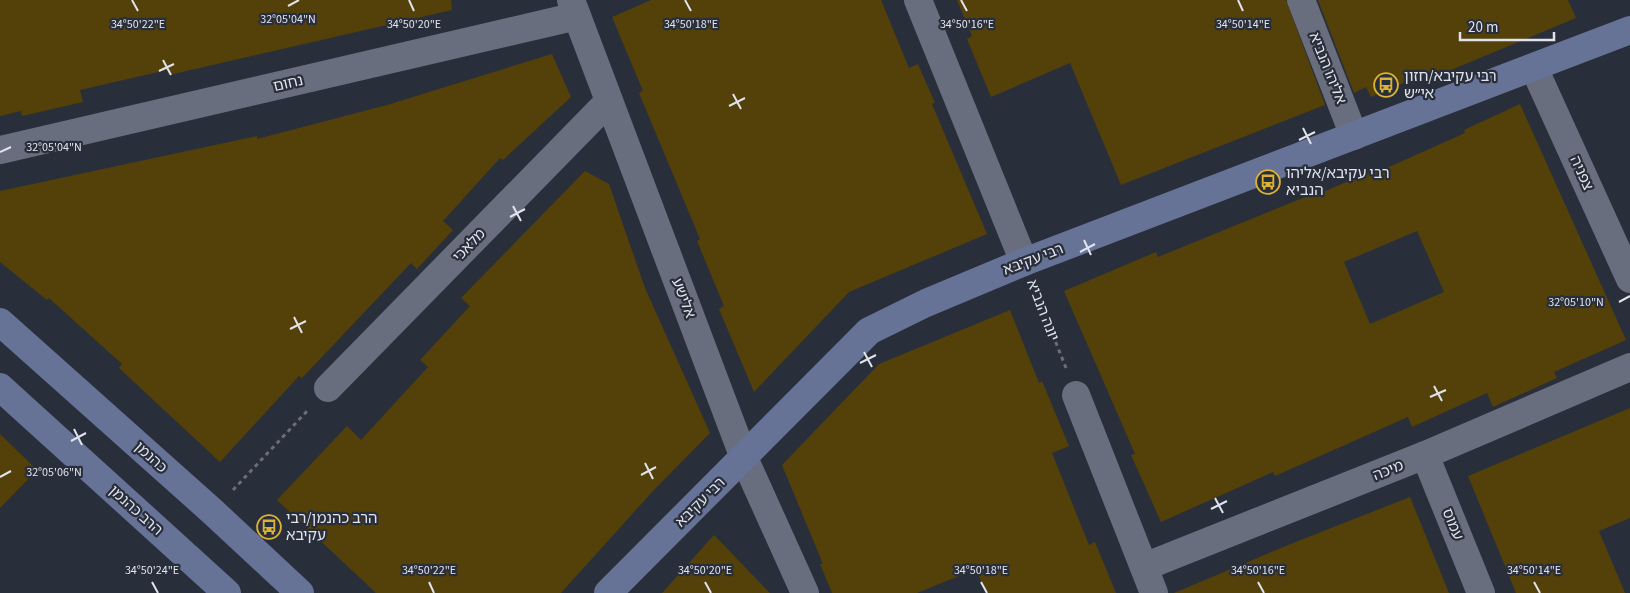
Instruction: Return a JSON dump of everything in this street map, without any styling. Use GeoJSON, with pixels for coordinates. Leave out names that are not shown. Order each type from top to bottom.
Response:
{"type":"FeatureCollection","features":[{"type":"Feature","properties":{"kind":"street","name":"יונה הנביא"},"geometry":{"type":"LineString","coordinates":[[918,0],[1024,262]]}},
{"type":"Feature","properties":{"kind":"street","name":"אליהו הנביא"},"geometry":{"type":"LineString","coordinates":[[1301,0],[1354,136]]}},
{"type":"Feature","properties":{"kind":"street","name":"אלישע"},"geometry":{"type":"LineString","coordinates":[[574,8],[744,458],[805,593]]}},
{"type":"Feature","properties":{"kind":"street","name":"נחום"},"geometry":{"type":"LineString","coordinates":[[0,150],[574,8]]}},
{"type":"Feature","properties":{"kind":"street","name":"רבי עקיבא"},"geometry":{"type":"LineString","coordinates":[[608,593],[869,331],[926,302],[1024,262],[1630,30]]}},
{"type":"Feature","properties":{"kind":"street","name":"צפניה"},"geometry":{"type":"LineString","coordinates":[[1534,68],[1630,279]]}},
{"type":"Feature","properties":{"kind":"street","name":"מלאכי"},"geometry":{"type":"LineString","coordinates":[[328,388],[609,101]]}},
{"type":"Feature","properties":{"kind":"street","name":"כהנמן"},"geometry":{"type":"LineString","coordinates":[[0,322],[213,512],[300,593]]}},
{"type":"Feature","properties":{"kind":"street","name":"מיכה"},"geometry":{"type":"LineString","coordinates":[[1144,567],[1425,455],[1630,367]]}},
{"type":"Feature","properties":{"kind":"street","name":"הרב כהנמן"},"geometry":{"type":"LineString","coordinates":[[0,387],[227,593]]}},
{"type":"Feature","properties":{"kind":"street"},"geometry":{"type":"LineString","coordinates":[[1076,395],[1154,593]]}},
{"type":"Feature","properties":{"kind":"street","name":"עמוס"},"geometry":{"type":"LineString","coordinates":[[1425,455],[1481,593]]}},
{"type":"Feature","properties":{"kind":"path","name":"יונה הנביא"},"geometry":{"type":"LineString","coordinates":[[1024,262],[1076,395]]}},
{"type":"Feature","properties":{"kind":"path"},"geometry":{"type":"LineString","coordinates":[[213,512],[328,388]]}},
{"type":"Feature","properties":{"kind":"building"},"geometry":{"type":"Polygon","coordinates":[[[0,0],[451,0],[452,10],[169,75],[167,70],[80,90],[83,102],[22,116],[21,111],[0,116],[0,0]]]}},
{"type":"Feature","properties":{"kind":"building"},"geometry":{"type":"Polygon","coordinates":[[[651,0],[881,0],[909,68],[918,64],[935,103],[932,104],[987,234],[849,292],[754,392],[719,309],[724,306],[697,241],[700,239],[639,93],[643,91],[612,17],[651,0]]]}},
{"type":"Feature","properties":{"kind":"building"},"geometry":{"type":"Polygon","coordinates":[[[957,0],[1286,0],[1325,105],[1121,185],[1070,63],[991,97],[967,39],[972,36],[957,0]]]}},
{"type":"Feature","properties":{"kind":"building"},"geometry":{"type":"Polygon","coordinates":[[[1318,0],[1568,0],[1576,18],[1439,75],[1436,69],[1371,97],[1366,87],[1354,93],[1318,0]]]}},
{"type":"Feature","properties":{"kind":"building"},"geometry":{"type":"Polygon","coordinates":[[[552,54],[571,97],[503,160],[500,158],[443,221],[453,230],[417,269],[411,263],[302,378],[299,376],[220,462],[119,368],[122,364],[49,298],[47,300],[0,262],[0,191],[257,136],[257,139],[387,105],[552,54]]]}},
{"type":"Feature","properties":{"kind":"building"},"geometry":{"type":"Polygon","coordinates":[[[1520,104],[1626,340],[1554,372],[1557,378],[1493,407],[1487,393],[1412,427],[1408,417],[1275,476],[1273,472],[1161,522],[1131,455],[1135,454],[1064,291],[1156,252],[1158,257],[1315,193],[1316,195],[1379,168],[1380,171],[1465,133],[1464,130],[1520,104]],[[1417,231],[1344,262],[1370,324],[1444,292],[1417,231]]]}},
{"type":"Feature","properties":{"kind":"building"},"geometry":{"type":"Polygon","coordinates":[[[585,171],[609,184],[645,288],[710,433],[653,491],[561,593],[376,593],[277,500],[347,426],[361,440],[428,367],[420,360],[470,306],[461,298],[585,171]]]}},
{"type":"Feature","properties":{"kind":"building"},"geometry":{"type":"Polygon","coordinates":[[[1010,310],[1039,383],[1042,381],[1069,446],[1052,453],[1089,545],[1095,542],[1116,593],[986,593],[976,569],[917,593],[832,593],[820,564],[823,564],[782,465],[879,364],[1010,310]]]}},
{"type":"Feature","properties":{"kind":"building"},"geometry":{"type":"Polygon","coordinates":[[[1630,408],[1630,518],[1599,531],[1625,593],[1516,593],[1468,476],[1630,408]]]}},
{"type":"Feature","properties":{"kind":"building"},"geometry":{"type":"Polygon","coordinates":[[[0,434],[37,470],[0,508],[0,434]]]}},
{"type":"Feature","properties":{"kind":"building"},"geometry":{"type":"Polygon","coordinates":[[[1410,497],[1449,593],[1174,593],[1288,545],[1410,497]]]}},
{"type":"Feature","properties":{"kind":"building"},"geometry":{"type":"Polygon","coordinates":[[[714,535],[770,593],[662,593],[714,535]]]}},
{"type":"Feature","properties":{"kind":"place","name":"רבי עקיבא/חזון אי״ש"},"geometry":{"type":"Point","coordinates":[1386,85]}},
{"type":"Feature","properties":{"kind":"place","name":"רבי עקיבא/אליהו הנביא"},"geometry":{"type":"Point","coordinates":[1268,182]}},
{"type":"Feature","properties":{"kind":"place","name":"הרב כהנמן/רבי עקיבא"},"geometry":{"type":"Point","coordinates":[269,527]}}]}
